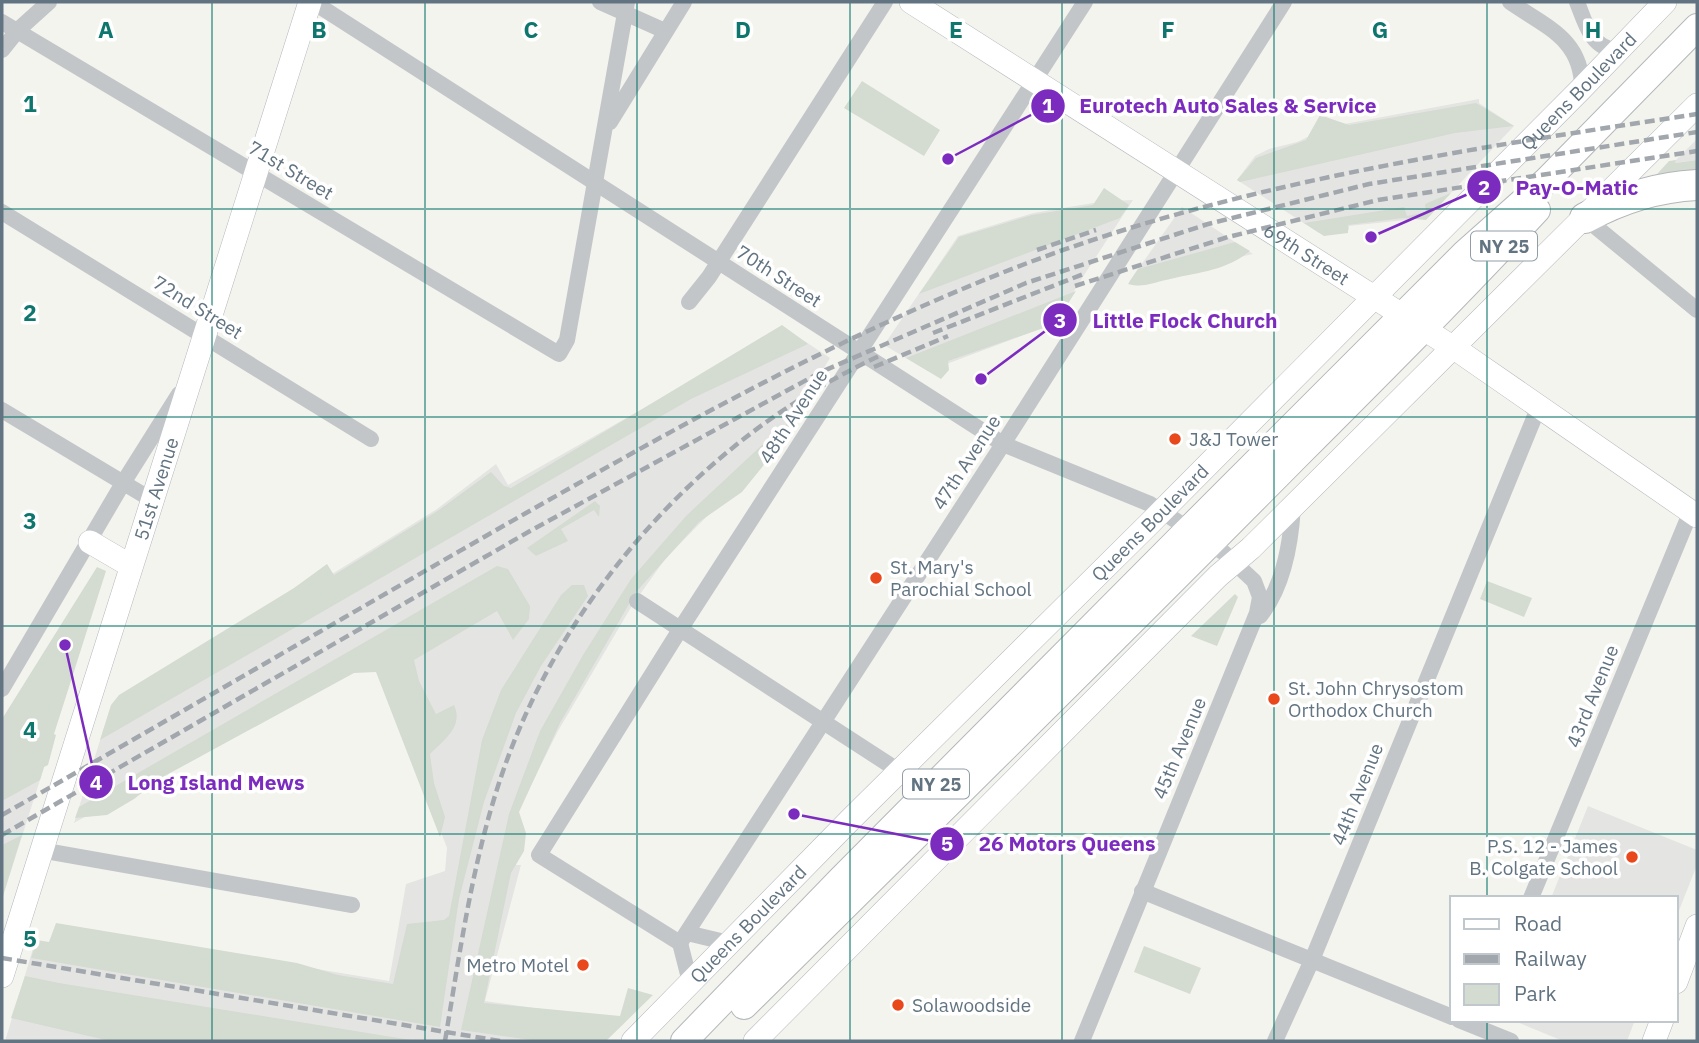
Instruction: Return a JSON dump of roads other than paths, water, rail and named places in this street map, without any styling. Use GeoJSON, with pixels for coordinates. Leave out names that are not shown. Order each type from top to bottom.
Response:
{"type":"FeatureCollection","features":[{"type":"Feature","properties":{"kind":"highway"},"geometry":{"type":"LineString","coordinates":[[1585,218],[1623,198],[1697,185]]}},
{"type":"Feature","properties":{"kind":"main road","name":"Queens Boulevard"},"geometry":{"type":"LineString","coordinates":[[684,1041],[851,869],[1200,536],[1414,322],[1465,253],[1546,181],[1697,27]]}},
{"type":"Feature","properties":{"kind":"main road","name":"Queens Boulevard"},"geometry":{"type":"LineString","coordinates":[[1414,322],[1467,286],[1566,179],[1697,51]]}},
{"type":"Feature","properties":{"kind":"main road","name":"Queens Boulevard"},"geometry":{"type":"LineString","coordinates":[[708,1041],[860,894],[1200,536]]}},
{"type":"Feature","properties":{"kind":"street"},"geometry":{"type":"LineString","coordinates":[[2,50],[18,30],[48,2]]}},
{"type":"Feature","properties":{"kind":"street","name":"51st Avenue"},"geometry":{"type":"LineString","coordinates":[[2,976],[312,2]]}},
{"type":"Feature","properties":{"kind":"street","name":"70th Street"},"geometry":{"type":"LineString","coordinates":[[312,2],[1003,444],[1161,511],[1235,562]]}},
{"type":"Feature","properties":{"kind":"street"},"geometry":{"type":"LineString","coordinates":[[600,2],[626,8],[666,31]]}},
{"type":"Feature","properties":{"kind":"street"},"geometry":{"type":"LineString","coordinates":[[605,129],[684,2]]}},
{"type":"Feature","properties":{"kind":"street"},"geometry":{"type":"LineString","coordinates":[[689,302],[886,2]]}},
{"type":"Feature","properties":{"kind":"street","name":"69th Street"},"geometry":{"type":"LineString","coordinates":[[911,2],[1414,322],[1694,513]]}},
{"type":"Feature","properties":{"kind":"street","name":"48th Avenue"},"geometry":{"type":"LineString","coordinates":[[684,938],[539,855],[681,628],[1085,2]]}},
{"type":"Feature","properties":{"kind":"street","name":"47th Avenue"},"geometry":{"type":"LineString","coordinates":[[684,938],[1284,2]]}},
{"type":"Feature","properties":{"kind":"street"},"geometry":{"type":"LineString","coordinates":[[1510,2],[1572,48],[1581,69],[1582,89]]}},
{"type":"Feature","properties":{"kind":"street"},"geometry":{"type":"LineString","coordinates":[[1577,2],[1592,38],[1608,49],[1617,50]]}},
{"type":"Feature","properties":{"kind":"street","name":"Queens Boulevard"},"geometry":{"type":"LineString","coordinates":[[633,1041],[899,771],[1582,89],[1665,2]]}},
{"type":"Feature","properties":{"kind":"street"},"geometry":{"type":"LineString","coordinates":[[596,182],[626,8]]}},
{"type":"Feature","properties":{"kind":"street","name":"71st Street"},"geometry":{"type":"LineString","coordinates":[[2,22],[559,354],[567,340],[596,182]]}},
{"type":"Feature","properties":{"kind":"street"},"geometry":{"type":"LineString","coordinates":[[755,1041],[1218,576],[1293,506],[1697,105]]}},
{"type":"Feature","properties":{"kind":"street","name":"72nd Street"},"geometry":{"type":"LineString","coordinates":[[2,212],[371,439]]}},
{"type":"Feature","properties":{"kind":"street"},"geometry":{"type":"LineString","coordinates":[[1585,218],[1697,310]]}},
{"type":"Feature","properties":{"kind":"street"},"geometry":{"type":"LineString","coordinates":[[2,689],[123,483],[191,376]]}},
{"type":"Feature","properties":{"kind":"street","name":"44th Avenue"},"geometry":{"type":"LineString","coordinates":[[1275,1041],[1312,960],[1539,406]]}},
{"type":"Feature","properties":{"kind":"street"},"geometry":{"type":"LineString","coordinates":[[2,410],[152,500]]}},
{"type":"Feature","properties":{"kind":"street","name":"45th Avenue"},"geometry":{"type":"LineString","coordinates":[[1252,626],[1267,607],[1277,587],[1292,531],[1293,506]]}},
{"type":"Feature","properties":{"kind":"street","name":"43rd Avenue"},"geometry":{"type":"LineString","coordinates":[[1532,896],[1694,513]]}},
{"type":"Feature","properties":{"kind":"street"},"geometry":{"type":"LineString","coordinates":[[90,542],[131,566]]}},
{"type":"Feature","properties":{"kind":"street","name":"45th Avenue"},"geometry":{"type":"LineString","coordinates":[[1082,1041],[1259,605],[1259,589],[1254,580],[1235,562]]}},
{"type":"Feature","properties":{"kind":"street"},"geometry":{"type":"LineString","coordinates":[[637,601],[899,771]]}},
{"type":"Feature","properties":{"kind":"street"},"geometry":{"type":"LineString","coordinates":[[40,850],[352,905]]}},
{"type":"Feature","properties":{"kind":"street"},"geometry":{"type":"LineString","coordinates":[[1142,891],[1450,1016]]}},
{"type":"Feature","properties":{"kind":"street"},"geometry":{"type":"LineString","coordinates":[[1678,977],[1697,928]]}},
{"type":"Feature","properties":{"kind":"street"},"geometry":{"type":"LineString","coordinates":[[690,982],[684,938],[729,943]]}},
{"type":"Feature","properties":{"kind":"street"},"geometry":{"type":"LineString","coordinates":[[1654,1041],[1661,1022]]}},
{"type":"Feature","properties":{"kind":"street"},"geometry":{"type":"LineString","coordinates":[[1477,1030],[1511,1041]]}},
{"type":"Feature","properties":{"kind":"railway"},"geometry":{"type":"LineString","coordinates":[[2,815],[646,445],[829,350],[953,293],[1099,238],[1268,191],[1439,156],[1697,114]]}},
{"type":"Feature","properties":{"kind":"railway"},"geometry":{"type":"LineString","coordinates":[[2,835],[530,531],[821,372],[1026,283],[1208,224],[1369,184],[1697,132]]}},
{"type":"Feature","properties":{"kind":"railway"},"geometry":{"type":"LineString","coordinates":[[1075,286],[1228,237],[1378,200],[1697,151]]}},
{"type":"Feature","properties":{"kind":"railway"},"geometry":{"type":"LineString","coordinates":[[1037,250],[1096,230]]}},
{"type":"Feature","properties":{"kind":"railway"},"geometry":{"type":"LineString","coordinates":[[933,333],[1086,273]]}},
{"type":"Feature","properties":{"kind":"railway"},"geometry":{"type":"LineString","coordinates":[[874,367],[948,336]]}},
{"type":"Feature","properties":{"kind":"railway"},"geometry":{"type":"LineString","coordinates":[[445,1041],[474,875],[501,777],[523,720],[551,664],[584,611],[621,560],[662,513],[707,469],[756,430],[807,395],[881,355]]}},
{"type":"Feature","properties":{"kind":"railway"},"geometry":{"type":"LineString","coordinates":[[2,958],[500,1041]]}},
{"type":"Feature","properties":{"kind":"place","name":"Eurotech Auto Sales & Service"},"geometry":{"type":"Point","coordinates":[948,159]}},
{"type":"Feature","properties":{"kind":"place","name":"Pay-O-Matic"},"geometry":{"type":"Point","coordinates":[1371,237]}},
{"type":"Feature","properties":{"kind":"place","name":"Little Flock Church"},"geometry":{"type":"Point","coordinates":[981,379]}},
{"type":"Feature","properties":{"kind":"place","name":"J&J Tower"},"geometry":{"type":"Point","coordinates":[1175,439]}},
{"type":"Feature","properties":{"kind":"place","name":"St. Mary's Parochial School"},"geometry":{"type":"Point","coordinates":[876,578]}},
{"type":"Feature","properties":{"kind":"place","name":"Long Island Mews"},"geometry":{"type":"Point","coordinates":[65,645]}},
{"type":"Feature","properties":{"kind":"place","name":"St. John Chrysostom Orthodox Church"},"geometry":{"type":"Point","coordinates":[1274,699]}},
{"type":"Feature","properties":{"kind":"place","name":"26 Motors Queens"},"geometry":{"type":"Point","coordinates":[794,814]}},
{"type":"Feature","properties":{"kind":"place","name":"P.S. 12 - James B. Colgate School"},"geometry":{"type":"Point","coordinates":[1632,857]}},
{"type":"Feature","properties":{"kind":"place","name":"Metro Motel"},"geometry":{"type":"Point","coordinates":[583,965]}},
{"type":"Feature","properties":{"kind":"place","name":"Solawoodside"},"geometry":{"type":"Point","coordinates":[898,1005]}}]}
